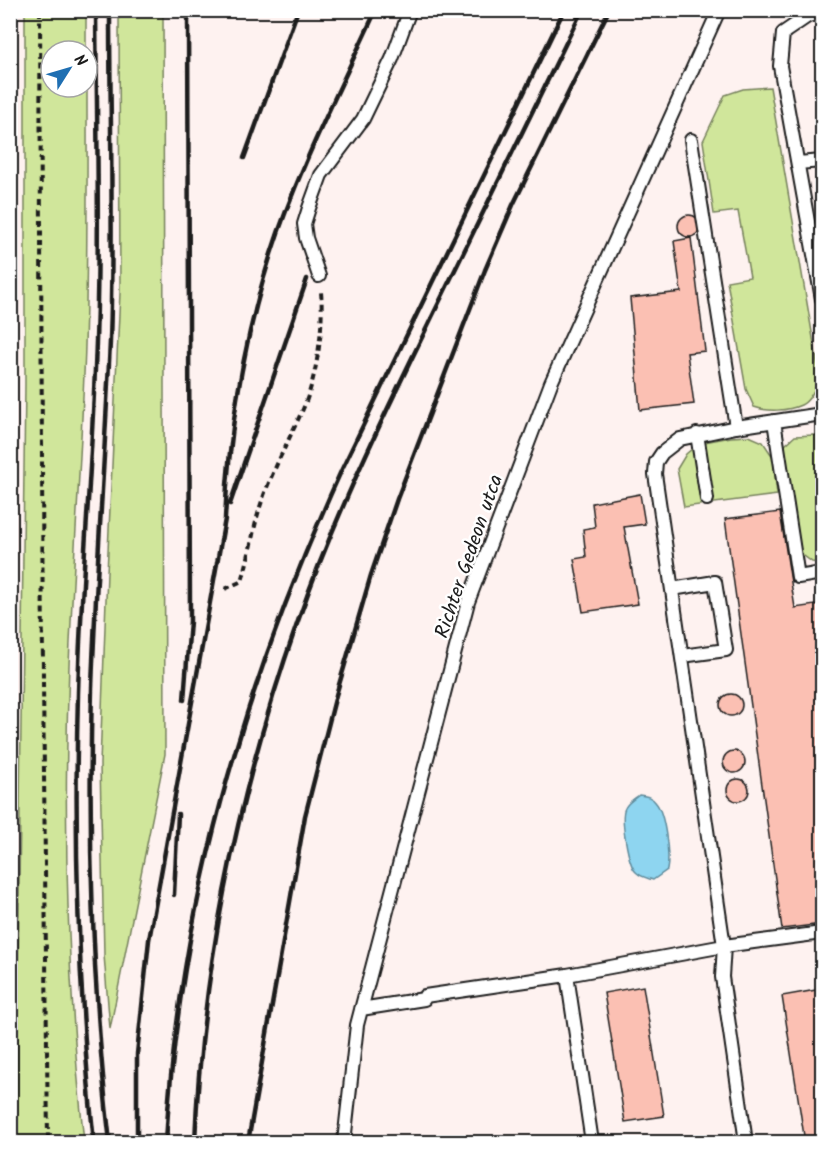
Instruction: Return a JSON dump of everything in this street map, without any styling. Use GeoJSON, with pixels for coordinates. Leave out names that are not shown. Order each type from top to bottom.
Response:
{"type":"FeatureCollection","features":[{"type":"Feature","properties":{"kind":"lane"},"geometry":{"type":"LineString","coordinates":[[319,276],[306,238],[304,224],[309,208],[321,175],[363,119],[392,59],[410,10]]}},
{"type":"Feature","properties":{"kind":"lane","name":"Richter Gedeon utca"},"geometry":{"type":"LineString","coordinates":[[344,1143],[357,1025],[468,602],[551,383],[719,10]]}},
{"type":"Feature","properties":{"kind":"lane"},"geometry":{"type":"LineString","coordinates":[[822,13],[808,16],[783,33],[780,66],[822,299]]}},
{"type":"Feature","properties":{"kind":"lane"},"geometry":{"type":"LineString","coordinates":[[691,140],[736,427]]}},
{"type":"Feature","properties":{"kind":"lane"},"geometry":{"type":"LineString","coordinates":[[798,163],[822,161]]}},
{"type":"Feature","properties":{"kind":"lane"},"geometry":{"type":"LineString","coordinates":[[10,352],[10,363]]}},
{"type":"Feature","properties":{"kind":"lane"},"geometry":{"type":"LineString","coordinates":[[746,1143],[722,977],[724,946],[655,474],[656,462],[670,445],[697,434],[822,414]]}},
{"type":"Feature","properties":{"kind":"lane"},"geometry":{"type":"LineString","coordinates":[[774,422],[798,577],[822,573]]}},
{"type":"Feature","properties":{"kind":"lane"},"geometry":{"type":"LineString","coordinates":[[697,434],[707,499]]}},
{"type":"Feature","properties":{"kind":"lane"},"geometry":{"type":"LineString","coordinates":[[672,589],[715,582],[726,650],[682,656]]}},
{"type":"Feature","properties":{"kind":"lane"},"geometry":{"type":"LineString","coordinates":[[361,1009],[424,999],[425,996],[567,975],[724,946],[822,933]]}},
{"type":"Feature","properties":{"kind":"lane"},"geometry":{"type":"LineString","coordinates":[[567,975],[592,1143]]}},
{"type":"Feature","properties":{"kind":"path"},"geometry":{"type":"LineString","coordinates":[[40,10],[48,1143]]}},
{"type":"Feature","properties":{"kind":"path"},"geometry":{"type":"LineString","coordinates":[[225,589],[242,581],[261,503],[276,464],[303,408],[314,371],[319,332],[322,306],[319,276]]}},
{"type":"Feature","properties":{"kind":"green space"},"geometry":{"type":"Polygon","coordinates":[[[25,11],[86,11],[86,39],[39,39],[39,99],[87,99],[85,338],[69,665],[66,784],[70,964],[84,1142],[16,1142],[25,385],[25,11]]]}},
{"type":"Feature","properties":{"kind":"green space"},"geometry":{"type":"Polygon","coordinates":[[[119,11],[163,11],[165,754],[110,1029],[104,955],[100,764],[120,293],[119,11]]]}},
{"type":"Feature","properties":{"kind":"green space"},"geometry":{"type":"Polygon","coordinates":[[[770,87],[820,379],[804,403],[790,409],[778,410],[754,407],[746,389],[727,281],[750,277],[738,211],[714,214],[703,141],[725,95],[743,89],[770,87]]]}},
{"type":"Feature","properties":{"kind":"green space"},"geometry":{"type":"Polygon","coordinates":[[[749,436],[763,442],[773,457],[777,495],[684,507],[677,469],[686,454],[699,443],[749,436]]]}},
{"type":"Feature","properties":{"kind":"green space"},"geometry":{"type":"Polygon","coordinates":[[[795,436],[822,436],[822,563],[812,562],[800,553],[785,461],[785,445],[795,436]]]}},
{"type":"Feature","properties":{"kind":"water"},"geometry":{"type":"Polygon","coordinates":[[[639,795],[649,797],[656,803],[662,816],[666,835],[667,870],[653,880],[642,876],[633,868],[626,841],[623,821],[625,808],[639,795]]]}},
{"type":"Feature","properties":{"kind":"building"},"geometry":{"type":"Polygon","coordinates":[[[689,215],[697,218],[700,226],[697,234],[689,237],[681,234],[678,226],[681,218],[689,215]]]}},
{"type":"Feature","properties":{"kind":"building"},"geometry":{"type":"Polygon","coordinates":[[[691,238],[705,351],[687,353],[694,404],[640,410],[630,298],[681,292],[674,241],[691,238]]]}},
{"type":"Feature","properties":{"kind":"building"},"geometry":{"type":"Polygon","coordinates":[[[640,494],[645,524],[624,527],[638,604],[583,612],[574,559],[586,557],[583,529],[595,527],[592,503],[640,494]]]}},
{"type":"Feature","properties":{"kind":"building"},"geometry":{"type":"Polygon","coordinates":[[[780,512],[795,608],[822,604],[822,924],[782,929],[725,519],[780,512]]]}},
{"type":"Feature","properties":{"kind":"building"},"geometry":{"type":"Polygon","coordinates":[[[731,694],[739,697],[742,705],[739,713],[731,716],[723,713],[720,705],[723,697],[731,694]]]}},
{"type":"Feature","properties":{"kind":"building"},"geometry":{"type":"Polygon","coordinates":[[[734,751],[742,754],[745,762],[742,770],[734,773],[726,770],[723,762],[726,754],[734,751]]]}},
{"type":"Feature","properties":{"kind":"building"},"geometry":{"type":"Polygon","coordinates":[[[738,779],[746,782],[749,790],[746,798],[738,801],[730,798],[727,790],[730,782],[738,779]]]}},
{"type":"Feature","properties":{"kind":"building"},"geometry":{"type":"Polygon","coordinates":[[[643,986],[664,1116],[625,1122],[604,993],[643,986]]]}},
{"type":"Feature","properties":{"kind":"building"},"geometry":{"type":"Polygon","coordinates":[[[822,989],[822,1142],[805,1142],[782,996],[822,989]]]}},
{"type":"Feature","properties":{"kind":"railway"},"geometry":{"type":"LineString","coordinates":[[94,1142],[84,1030],[78,918],[77,749],[79,652],[97,324],[96,10]]}},
{"type":"Feature","properties":{"kind":"railway"},"geometry":{"type":"LineString","coordinates":[[110,10],[111,300],[92,688],[91,802],[95,972],[110,1142]]}},
{"type":"Feature","properties":{"kind":"railway"},"geometry":{"type":"LineString","coordinates":[[184,700],[190,621],[188,10]]}},
{"type":"Feature","properties":{"kind":"railway"},"geometry":{"type":"LineString","coordinates":[[244,158],[298,10]]}},
{"type":"Feature","properties":{"kind":"railway"},"geometry":{"type":"LineString","coordinates":[[137,1142],[137,1054],[149,940],[225,519],[230,452],[239,385],[261,286],[282,222],[320,130],[376,10]]}},
{"type":"Feature","properties":{"kind":"railway"},"geometry":{"type":"LineString","coordinates":[[166,1142],[173,1054],[185,968],[202,882],[222,798],[275,632],[342,469],[564,10]]}},
{"type":"Feature","properties":{"kind":"railway"},"geometry":{"type":"LineString","coordinates":[[195,1142],[206,1009],[227,878],[258,748],[298,621],[327,544],[377,432],[582,10]]}},
{"type":"Feature","properties":{"kind":"railway"},"geometry":{"type":"LineString","coordinates":[[248,1142],[305,816],[336,695],[371,575],[397,499],[485,270],[513,205],[609,10]]}},
{"type":"Feature","properties":{"kind":"railway"},"geometry":{"type":"LineString","coordinates":[[230,504],[307,279]]}},
{"type":"Feature","properties":{"kind":"railway"},"geometry":{"type":"LineString","coordinates":[[174,895],[178,814]]}}]}
